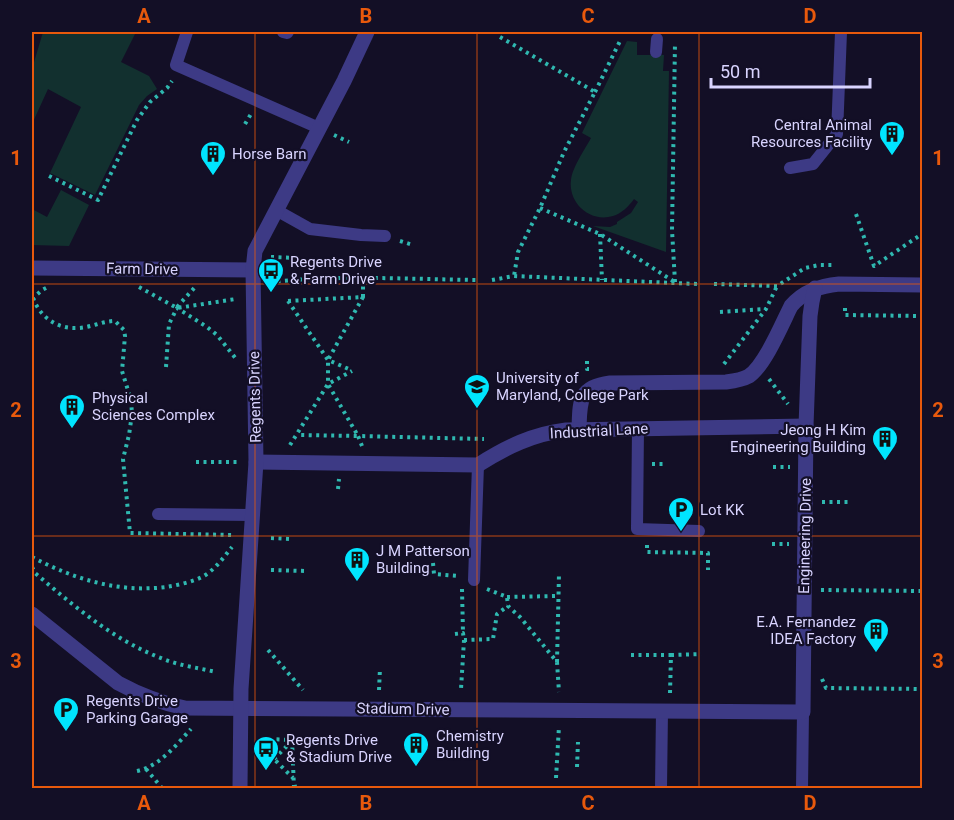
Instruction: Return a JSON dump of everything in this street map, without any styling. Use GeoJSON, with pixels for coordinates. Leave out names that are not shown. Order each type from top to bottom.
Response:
{"type":"FeatureCollection","features":[{"type":"Feature","properties":{"kind":"street","name":"Regents Drive"},"geometry":{"type":"LineString","coordinates":[[240,789],[240,708],[256,462],[253,270],[255,251],[367,32]]}},
{"type":"Feature","properties":{"kind":"street","name":"Farm Drive"},"geometry":{"type":"LineString","coordinates":[[32,268],[253,270]]}},
{"type":"Feature","properties":{"kind":"street"},"geometry":{"type":"LineString","coordinates":[[579,429],[580,403],[584,393],[599,384],[726,382],[747,376],[755,371],[764,357],[791,306],[797,299],[816,288],[839,284],[922,285]]}},
{"type":"Feature","properties":{"kind":"street","name":"Engineering Drive"},"geometry":{"type":"LineString","coordinates":[[803,712],[806,426],[810,316],[816,288]]}},
{"type":"Feature","properties":{"kind":"street","name":"Industrial Lane"},"geometry":{"type":"LineString","coordinates":[[478,465],[517,442],[554,432],[579,429],[806,426]]}},
{"type":"Feature","properties":{"kind":"street"},"geometry":{"type":"LineString","coordinates":[[256,462],[478,465]]}},
{"type":"Feature","properties":{"kind":"street","name":"Stadium Drive"},"geometry":{"type":"LineString","coordinates":[[32,614],[105,674],[133,692],[185,708],[803,712]]}},
{"type":"Feature","properties":{"kind":"lane"},"geometry":{"type":"LineString","coordinates":[[187,32],[176,65],[319,128]]}},
{"type":"Feature","properties":{"kind":"lane"},"geometry":{"type":"LineString","coordinates":[[283,32],[288,32]]}},
{"type":"Feature","properties":{"kind":"lane"},"geometry":{"type":"LineString","coordinates":[[790,168],[813,164],[837,134],[841,32]]}},
{"type":"Feature","properties":{"kind":"lane"},"geometry":{"type":"LineString","coordinates":[[276,210],[310,229],[361,236],[385,236]]}},
{"type":"Feature","properties":{"kind":"lane"},"geometry":{"type":"LineString","coordinates":[[638,428],[637,529],[699,531]]}},
{"type":"Feature","properties":{"kind":"lane"},"geometry":{"type":"LineString","coordinates":[[474,580],[478,465]]}},
{"type":"Feature","properties":{"kind":"lane"},"geometry":{"type":"LineString","coordinates":[[158,514],[252,515]]}},
{"type":"Feature","properties":{"kind":"lane"},"geometry":{"type":"LineString","coordinates":[[661,789],[662,711]]}},
{"type":"Feature","properties":{"kind":"lane"},"geometry":{"type":"LineString","coordinates":[[802,789],[803,712]]}},
{"type":"Feature","properties":{"kind":"path"},"geometry":{"type":"LineString","coordinates":[[500,37],[595,92]]}},
{"type":"Feature","properties":{"kind":"path"},"geometry":{"type":"LineString","coordinates":[[511,39],[512,45]]}},
{"type":"Feature","properties":{"kind":"path"},"geometry":{"type":"LineString","coordinates":[[514,276],[518,252],[564,152],[621,39]]}},
{"type":"Feature","properties":{"kind":"path"},"geometry":{"type":"LineString","coordinates":[[675,40],[672,230],[675,282]]}},
{"type":"Feature","properties":{"kind":"path"},"geometry":{"type":"LineString","coordinates":[[49,176],[98,200],[137,120],[150,102],[167,88],[180,67]]}},
{"type":"Feature","properties":{"kind":"path"},"geometry":{"type":"LineString","coordinates":[[540,208],[600,234],[675,282]]}},
{"type":"Feature","properties":{"kind":"path"},"geometry":{"type":"LineString","coordinates":[[856,214],[874,266],[922,234]]}},
{"type":"Feature","properties":{"kind":"path"},"geometry":{"type":"LineString","coordinates":[[600,234],[602,280]]}},
{"type":"Feature","properties":{"kind":"path"},"geometry":{"type":"LineString","coordinates":[[270,256],[299,258]]}},
{"type":"Feature","properties":{"kind":"path"},"geometry":{"type":"LineString","coordinates":[[492,280],[514,276],[697,284]]}},
{"type":"Feature","properties":{"kind":"path"},"geometry":{"type":"LineString","coordinates":[[363,279],[363,297],[328,360],[328,384],[358,436],[368,464]]}},
{"type":"Feature","properties":{"kind":"path"},"geometry":{"type":"LineString","coordinates":[[268,283],[291,280],[476,280]]}},
{"type":"Feature","properties":{"kind":"path"},"geometry":{"type":"LineString","coordinates":[[166,367],[169,324],[177,308],[199,282]]}},
{"type":"Feature","properties":{"kind":"path"},"geometry":{"type":"LineString","coordinates":[[52,285],[32,299],[41,314],[59,326],[77,328],[115,321],[124,330],[122,371],[131,400],[132,414],[123,459],[130,533],[236,535]]}},
{"type":"Feature","properties":{"kind":"path"},"geometry":{"type":"LineString","coordinates":[[136,285],[207,327],[217,335],[239,363]]}},
{"type":"Feature","properties":{"kind":"path"},"geometry":{"type":"LineString","coordinates":[[721,368],[766,309],[777,286]]}},
{"type":"Feature","properties":{"kind":"path"},"geometry":{"type":"LineString","coordinates":[[288,448],[328,384],[352,371],[328,360],[288,301],[363,297]]}},
{"type":"Feature","properties":{"kind":"path"},"geometry":{"type":"LineString","coordinates":[[177,308],[239,299]]}},
{"type":"Feature","properties":{"kind":"path"},"geometry":{"type":"LineString","coordinates":[[845,308],[845,315],[922,316]]}},
{"type":"Feature","properties":{"kind":"path"},"geometry":{"type":"LineString","coordinates":[[720,312],[766,309]]}},
{"type":"Feature","properties":{"kind":"path"},"geometry":{"type":"LineString","coordinates":[[587,361],[587,369],[598,369]]}},
{"type":"Feature","properties":{"kind":"path"},"geometry":{"type":"LineString","coordinates":[[297,435],[489,440]]}},
{"type":"Feature","properties":{"kind":"path"},"geometry":{"type":"LineString","coordinates":[[196,462],[238,462]]}},
{"type":"Feature","properties":{"kind":"path"},"geometry":{"type":"LineString","coordinates":[[773,467],[790,467]]}},
{"type":"Feature","properties":{"kind":"path"},"geometry":{"type":"LineString","coordinates":[[338,489],[339,479]]}},
{"type":"Feature","properties":{"kind":"path"},"geometry":{"type":"LineString","coordinates":[[821,502],[848,502]]}},
{"type":"Feature","properties":{"kind":"path"},"geometry":{"type":"LineString","coordinates":[[647,529],[647,552],[708,553],[708,570]]}},
{"type":"Feature","properties":{"kind":"path"},"geometry":{"type":"LineString","coordinates":[[271,538],[291,539]]}},
{"type":"Feature","properties":{"kind":"path"},"geometry":{"type":"LineString","coordinates":[[32,557],[57,570],[101,584],[146,589],[177,585],[202,577],[220,563],[234,544]]}},
{"type":"Feature","properties":{"kind":"path"},"geometry":{"type":"LineString","coordinates":[[772,544],[790,544]]}},
{"type":"Feature","properties":{"kind":"path"},"geometry":{"type":"LineString","coordinates":[[433,563],[434,574],[461,576],[474,580],[484,588],[507,597],[558,596]]}},
{"type":"Feature","properties":{"kind":"path"},"geometry":{"type":"LineString","coordinates":[[32,567],[35,573],[76,608],[141,649],[167,660],[216,672]]}},
{"type":"Feature","properties":{"kind":"path"},"geometry":{"type":"LineString","coordinates":[[271,570],[306,571]]}},
{"type":"Feature","properties":{"kind":"path"},"geometry":{"type":"LineString","coordinates":[[559,574],[557,662],[559,692]]}},
{"type":"Feature","properties":{"kind":"path"},"geometry":{"type":"LineString","coordinates":[[461,588],[464,640],[461,689]]}},
{"type":"Feature","properties":{"kind":"path"},"geometry":{"type":"LineString","coordinates":[[820,590],[922,591]]}},
{"type":"Feature","properties":{"kind":"path"},"geometry":{"type":"LineString","coordinates":[[507,597],[508,606],[557,662]]}},
{"type":"Feature","properties":{"kind":"path"},"geometry":{"type":"LineString","coordinates":[[464,640],[493,639],[497,614],[508,606]]}},
{"type":"Feature","properties":{"kind":"path"},"geometry":{"type":"LineString","coordinates":[[455,634],[463,633]]}},
{"type":"Feature","properties":{"kind":"path"},"geometry":{"type":"LineString","coordinates":[[268,650],[303,690]]}},
{"type":"Feature","properties":{"kind":"path"},"geometry":{"type":"LineString","coordinates":[[631,655],[702,654]]}},
{"type":"Feature","properties":{"kind":"path"},"geometry":{"type":"LineString","coordinates":[[670,693],[671,655]]}},
{"type":"Feature","properties":{"kind":"path"},"geometry":{"type":"LineString","coordinates":[[379,690],[380,668]]}},
{"type":"Feature","properties":{"kind":"path"},"geometry":{"type":"LineString","coordinates":[[826,688],[922,689]]}},
{"type":"Feature","properties":{"kind":"path"},"geometry":{"type":"LineString","coordinates":[[556,778],[559,719]]}},
{"type":"Feature","properties":{"kind":"path"},"geometry":{"type":"LineString","coordinates":[[137,771],[146,769],[169,753],[191,729]]}},
{"type":"Feature","properties":{"kind":"path"},"geometry":{"type":"LineString","coordinates":[[269,740],[292,740]]}},
{"type":"Feature","properties":{"kind":"path"},"geometry":{"type":"LineString","coordinates":[[292,740],[272,759],[293,779]]}},
{"type":"Feature","properties":{"kind":"path"},"geometry":{"type":"LineString","coordinates":[[292,740],[294,788],[301,786]]}},
{"type":"Feature","properties":{"kind":"path"},"geometry":{"type":"LineString","coordinates":[[577,767],[578,742]]}},
{"type":"Feature","properties":{"kind":"path"},"geometry":{"type":"LineString","coordinates":[[146,769],[162,789]]}},
{"type":"Feature","properties":{"kind":"green space"},"geometry":{"type":"Polygon","coordinates":[[[43,32],[136,32],[121,62],[149,76],[157,89],[139,105],[95,195],[50,173],[81,107],[48,89],[32,124],[32,69],[43,32]]]}},
{"type":"Feature","properties":{"kind":"green space"},"geometry":{"type":"Polygon","coordinates":[[[627,41],[637,42],[637,55],[664,55],[663,71],[669,71],[666,252],[593,226],[610,227],[617,224],[631,213],[638,202],[634,199],[616,215],[596,217],[582,209],[573,196],[571,188],[574,170],[591,138],[582,133],[627,41]]]}},
{"type":"Feature","properties":{"kind":"green space"},"geometry":{"type":"Polygon","coordinates":[[[61,190],[89,205],[69,246],[32,245],[32,209],[47,217],[61,190]]]}},
{"type":"Feature","properties":{"kind":"place","name":"Central Animal Resources Facility"},"geometry":{"type":"Point","coordinates":[892,157]}},
{"type":"Feature","properties":{"kind":"place","name":"Horse Barn"},"geometry":{"type":"Point","coordinates":[213,177]}},
{"type":"Feature","properties":{"kind":"place","name":"Regents Drive & Farm Drive"},"geometry":{"type":"Point","coordinates":[271,294]}},
{"type":"Feature","properties":{"kind":"place","name":"University of Maryland, College Park"},"geometry":{"type":"Point","coordinates":[477,410]}},
{"type":"Feature","properties":{"kind":"place","name":"Physical Sciences Complex"},"geometry":{"type":"Point","coordinates":[72,430]}},
{"type":"Feature","properties":{"kind":"place","name":"Jeong H Kim Engineering Building"},"geometry":{"type":"Point","coordinates":[885,462]}},
{"type":"Feature","properties":{"kind":"place","name":"Lot KK"},"geometry":{"type":"Point","coordinates":[681,533]}},
{"type":"Feature","properties":{"kind":"place","name":"J M Patterson Building"},"geometry":{"type":"Point","coordinates":[357,583]}},
{"type":"Feature","properties":{"kind":"place","name":"E.A. Fernandez IDEA Factory"},"geometry":{"type":"Point","coordinates":[876,654]}},
{"type":"Feature","properties":{"kind":"place","name":"Regents Drive Parking Garage"},"geometry":{"type":"Point","coordinates":[66,733]}},
{"type":"Feature","properties":{"kind":"place","name":"Chemistry Building"},"geometry":{"type":"Point","coordinates":[416,768]}},
{"type":"Feature","properties":{"kind":"place","name":"Regents Drive & Stadium Drive"},"geometry":{"type":"Point","coordinates":[266,772]}}]}
